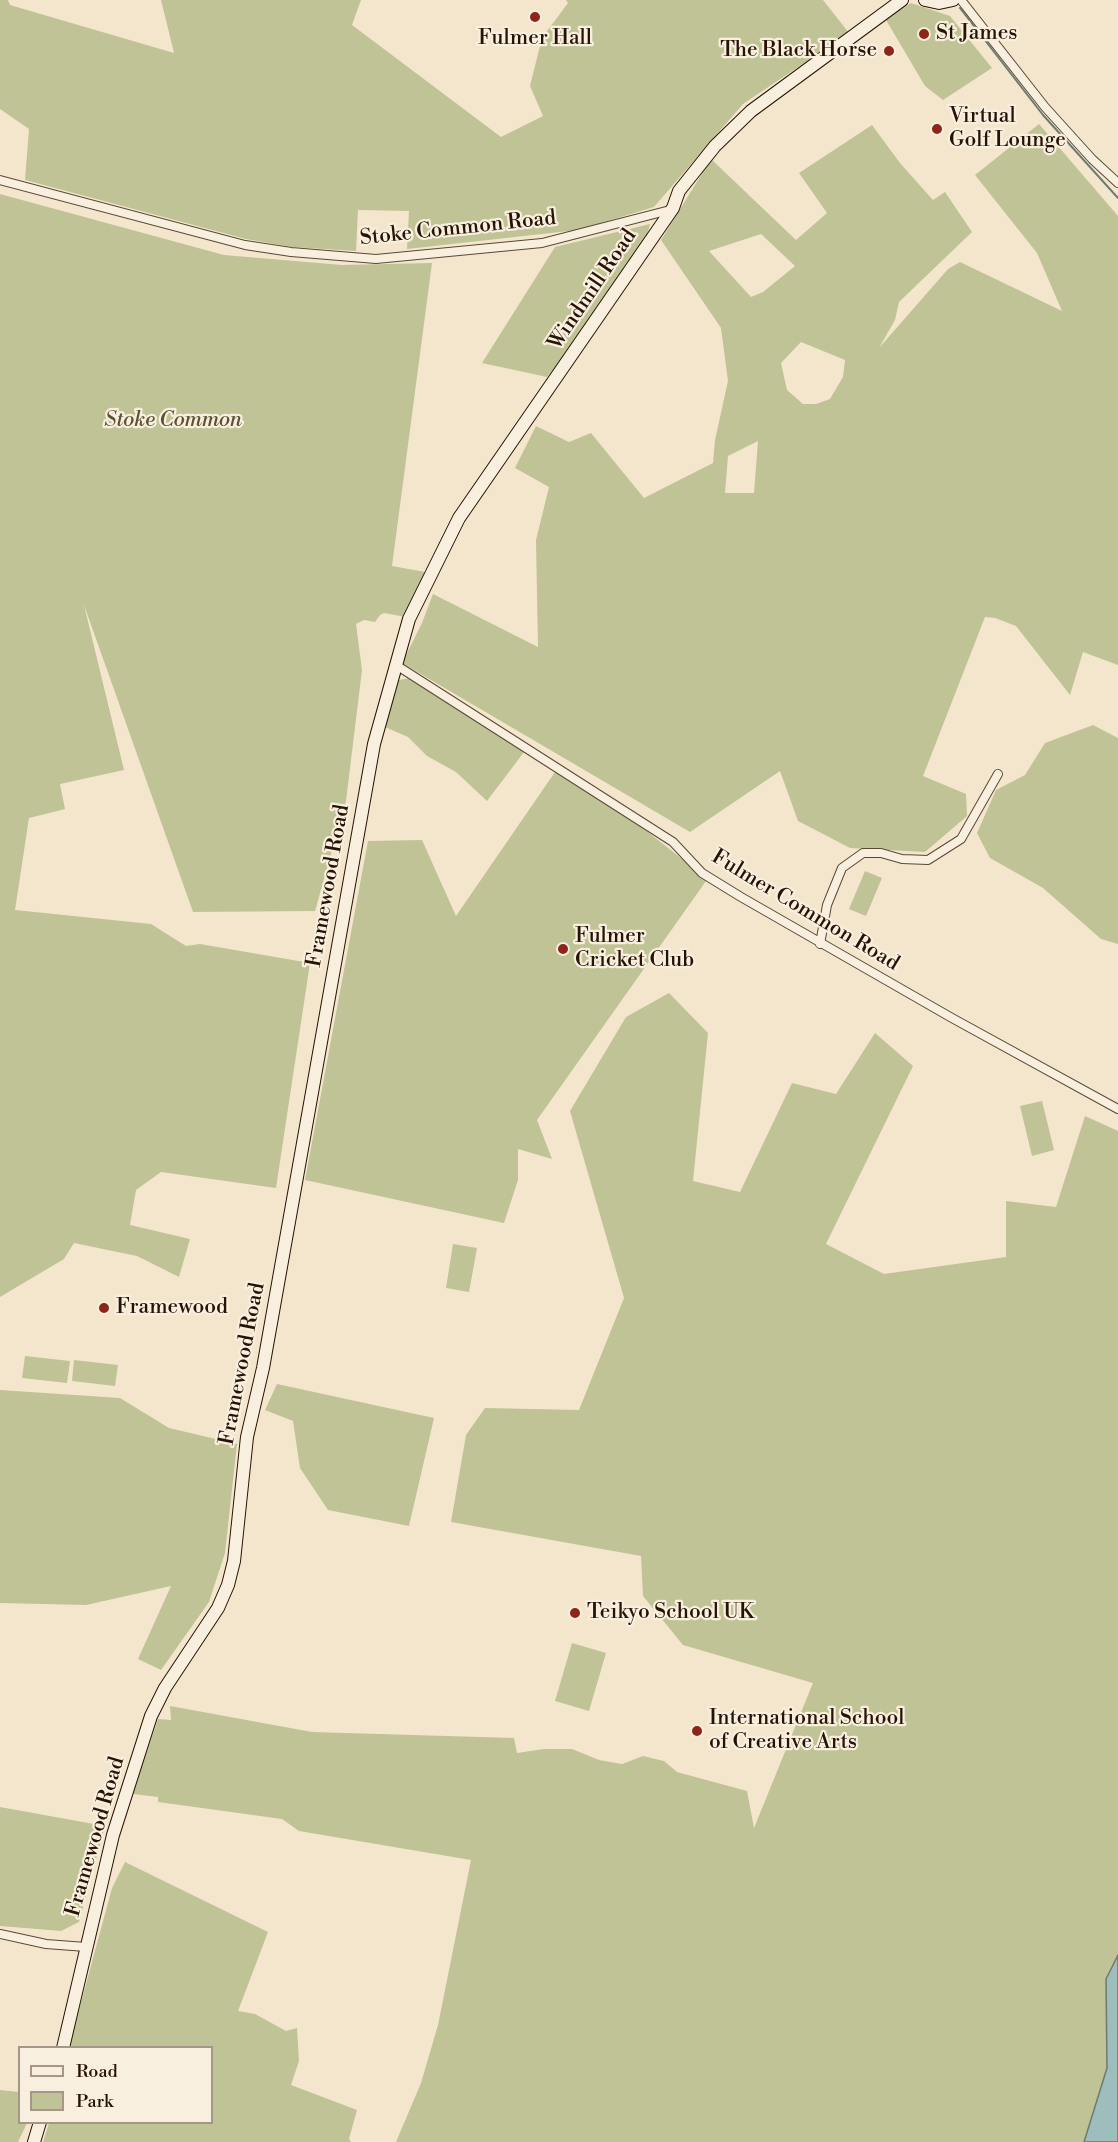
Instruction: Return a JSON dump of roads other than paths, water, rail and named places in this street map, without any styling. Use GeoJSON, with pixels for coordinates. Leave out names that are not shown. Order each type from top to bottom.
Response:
{"type":"FeatureCollection","features":[{"type":"Feature","properties":{"kind":"street","name":"Windmill Road"},"geometry":{"type":"LineString","coordinates":[[396,665],[409,619],[459,518],[673,208],[679,191],[715,146],[751,111],[900,0]]}},
{"type":"Feature","properties":{"kind":"street"},"geometry":{"type":"LineString","coordinates":[[925,0],[939,3],[953,0]]}},
{"type":"Feature","properties":{"kind":"street"},"geometry":{"type":"LineString","coordinates":[[961,0],[1046,107],[1092,159],[1118,183]]}},
{"type":"Feature","properties":{"kind":"street","name":"Stoke Common Road"},"geometry":{"type":"LineString","coordinates":[[0,180],[245,245],[291,252],[376,259],[542,243],[673,208]]}},
{"type":"Feature","properties":{"kind":"street","name":"Fulmer Common Road"},"geometry":{"type":"LineString","coordinates":[[396,665],[673,842],[702,873],[820,944],[1118,1109]]}},
{"type":"Feature","properties":{"kind":"street","name":"Framewood Road"},"geometry":{"type":"LineString","coordinates":[[63,2046],[113,1835],[151,1716],[165,1688],[218,1608],[228,1585],[234,1561],[247,1437],[263,1368],[374,744],[396,665]]}},
{"type":"Feature","properties":{"kind":"street"},"geometry":{"type":"LineString","coordinates":[[820,944],[826,905],[842,868],[863,854],[881,853],[902,859],[928,860],[961,839],[998,774]]}},
{"type":"Feature","properties":{"kind":"street"},"geometry":{"type":"LineString","coordinates":[[0,1934],[46,1944],[86,1947]]}},
{"type":"Feature","properties":{"kind":"street"},"geometry":{"type":"LineString","coordinates":[[34,2142],[39,2124]]}},
{"type":"Feature","properties":{"kind":"water"},"geometry":{"type":"Polygon","coordinates":[[[1118,1955],[1118,2142],[1084,2142],[1107,2068],[1106,1979],[1118,1955]]]}},
{"type":"Feature","properties":{"kind":"waterway"},"geometry":{"type":"LineString","coordinates":[[960,8],[1043,115],[1118,198]]}},
{"type":"Feature","properties":{"kind":"place","name":"Fulmer Hall"},"geometry":{"type":"Point","coordinates":[535,17]}},
{"type":"Feature","properties":{"kind":"place","name":"St James"},"geometry":{"type":"Point","coordinates":[924,34]}},
{"type":"Feature","properties":{"kind":"place","name":"The Black Horse"},"geometry":{"type":"Point","coordinates":[889,51]}},
{"type":"Feature","properties":{"kind":"place","name":"Virtual Golf Lounge"},"geometry":{"type":"Point","coordinates":[937,129]}},
{"type":"Feature","properties":{"kind":"place","name":"Fulmer Cricket Club"},"geometry":{"type":"Point","coordinates":[563,949]}},
{"type":"Feature","properties":{"kind":"place","name":"Framewood"},"geometry":{"type":"Point","coordinates":[104,1308]}},
{"type":"Feature","properties":{"kind":"place","name":"Teikyo School UK"},"geometry":{"type":"Point","coordinates":[575,1613]}},
{"type":"Feature","properties":{"kind":"place","name":"International School of Creative Arts"},"geometry":{"type":"Point","coordinates":[697,1731]}},
{"type":"Feature","properties":{"kind":"park label","name":"Stoke Common"},"geometry":{"type":"Point","coordinates":[173,421]}}]}
